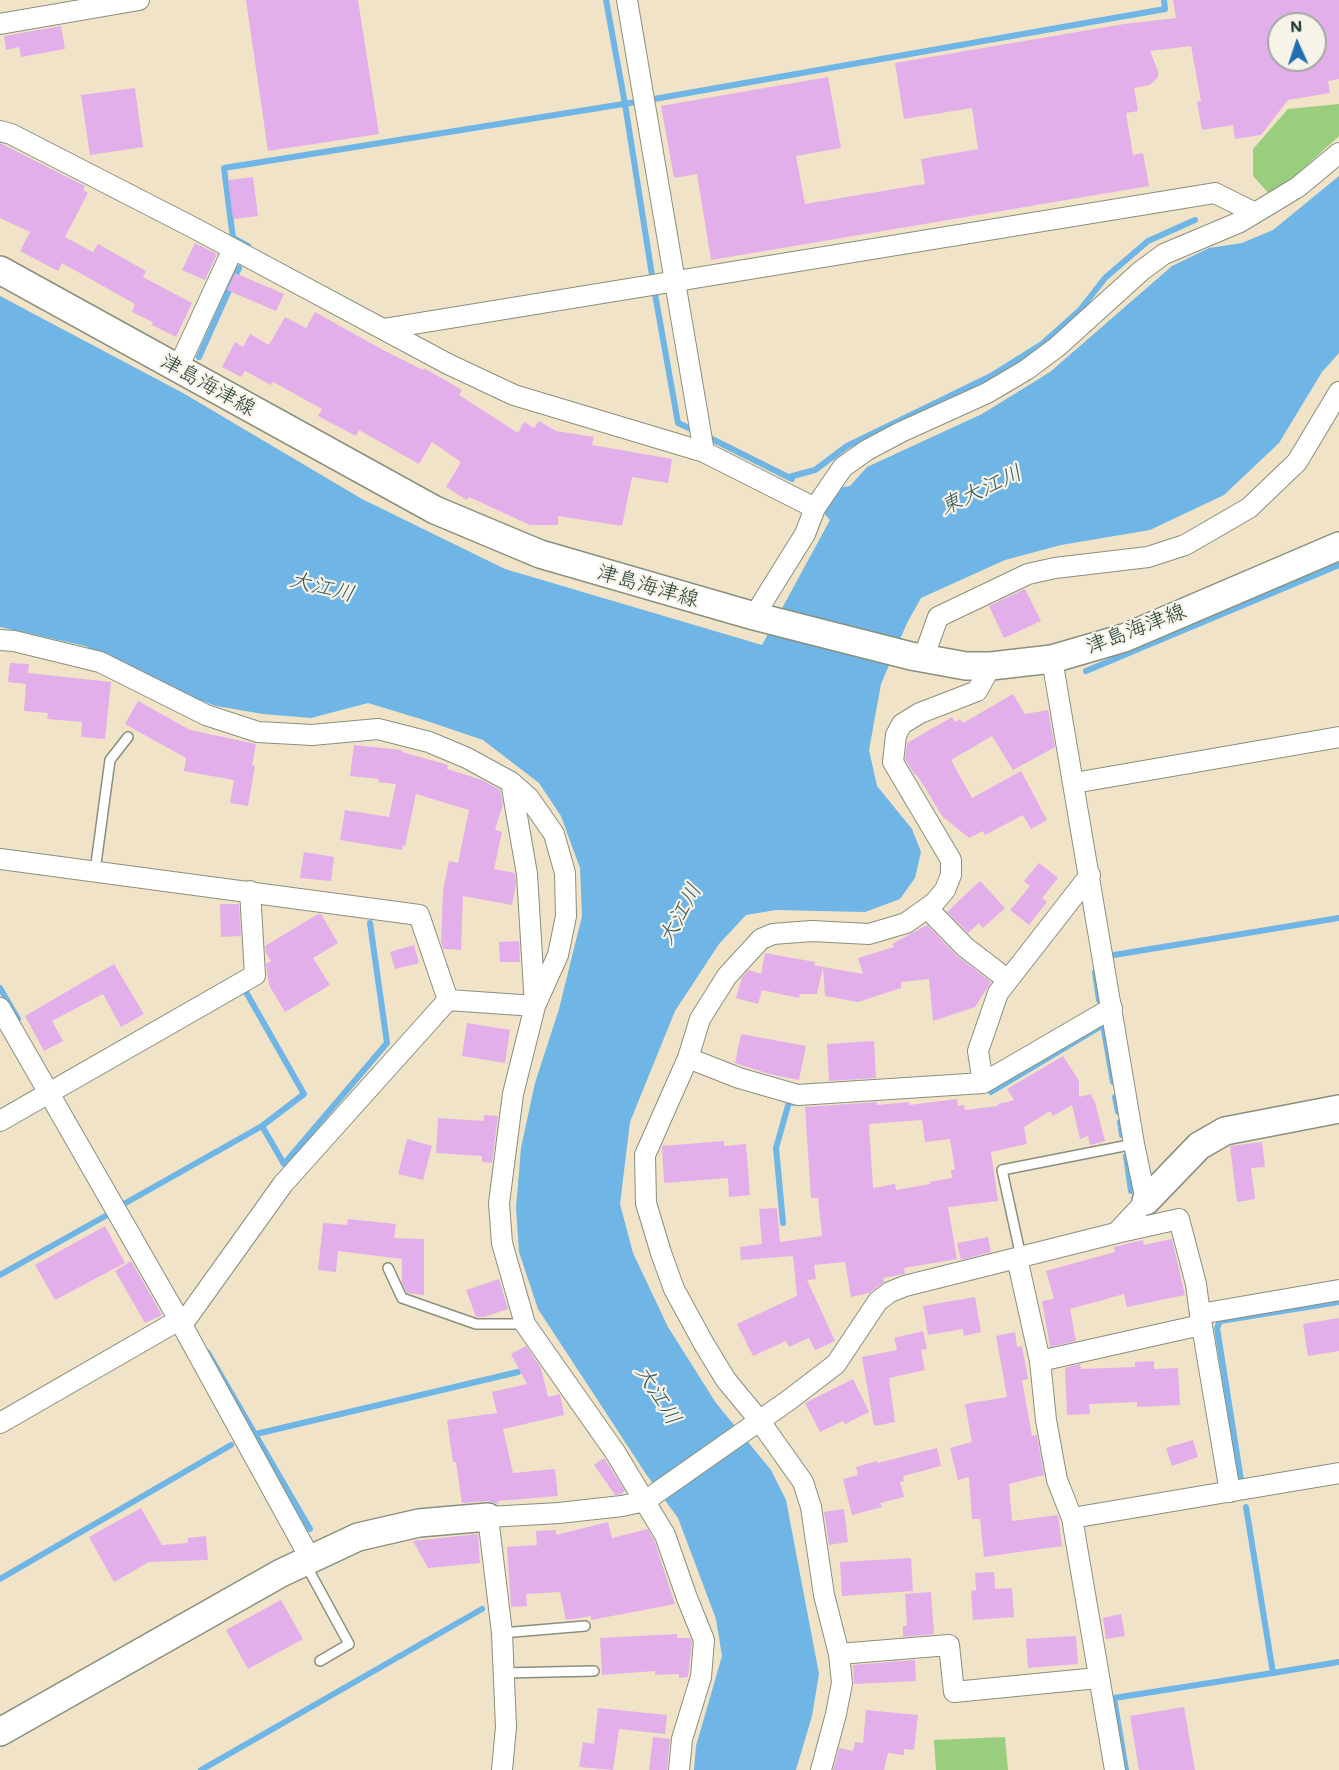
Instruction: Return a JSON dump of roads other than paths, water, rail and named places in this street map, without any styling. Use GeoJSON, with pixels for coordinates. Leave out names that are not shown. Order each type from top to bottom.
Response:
{"type":"FeatureCollection","features":[{"type":"Feature","properties":{"kind":"main road","name":"津島海津線"},"geometry":{"type":"LineString","coordinates":[[0,270],[435,510],[540,554],[760,618],[919,650],[966,666],[991,666],[1052,659],[1124,638],[1339,546]]}},
{"type":"Feature","properties":{"kind":"main road"},"geometry":{"type":"LineString","coordinates":[[1146,1201],[1199,1146],[1224,1131],[1339,1109]]}},
{"type":"Feature","properties":{"kind":"main road"},"geometry":{"type":"LineString","coordinates":[[0,1732],[307,1560],[358,1537],[419,1523],[488,1517]]}},
{"type":"Feature","properties":{"kind":"street"},"geometry":{"type":"LineString","coordinates":[[0,24],[140,0]]}},
{"type":"Feature","properties":{"kind":"street"},"geometry":{"type":"LineString","coordinates":[[627,0],[704,452]]}},
{"type":"Feature","properties":{"kind":"street"},"geometry":{"type":"LineString","coordinates":[[0,131],[11,134],[233,249],[448,364],[514,395],[704,452],[815,507]]}},
{"type":"Feature","properties":{"kind":"street"},"geometry":{"type":"LineString","coordinates":[[760,618],[805,534],[815,507],[843,467],[867,450],[987,393],[1026,370],[1057,347],[1141,271],[1164,254],[1240,222],[1298,187],[1339,153]]}},
{"type":"Feature","properties":{"kind":"street"},"geometry":{"type":"LineString","coordinates":[[383,329],[1215,193],[1255,213]]}},
{"type":"Feature","properties":{"kind":"street"},"geometry":{"type":"LineString","coordinates":[[178,368],[233,249]]}},
{"type":"Feature","properties":{"kind":"street"},"geometry":{"type":"LineString","coordinates":[[919,650],[938,617],[1028,574],[1055,568],[1148,557],[1185,545],[1249,508],[1297,462],[1339,392]]}},
{"type":"Feature","properties":{"kind":"street"},"geometry":{"type":"LineString","coordinates":[[0,639],[100,662],[206,715],[258,732],[312,735],[378,729],[429,742],[467,758],[511,782],[529,798],[554,834],[565,873],[566,916],[558,955],[536,1006],[513,1094],[499,1203],[502,1243],[525,1324],[648,1500],[665,1535],[704,1640],[701,1677],[682,1739],[679,1770]]}},
{"type":"Feature","properties":{"kind":"street"},"geometry":{"type":"LineString","coordinates":[[1052,659],[1134,1144],[1146,1201],[1116,1233]]}},
{"type":"Feature","properties":{"kind":"street"},"geometry":{"type":"LineString","coordinates":[[821,1770],[842,1683],[839,1654],[824,1595],[811,1507],[803,1482],[754,1423],[704,1344],[674,1289],[646,1203],[645,1155],[688,1059],[700,1019],[727,976],[761,939],[772,934],[812,931],[869,934],[906,923],[927,908],[945,890],[951,875],[951,860],[893,762],[896,735],[902,724],[920,713],[977,691],[991,666]]}},
{"type":"Feature","properties":{"kind":"street"},"geometry":{"type":"LineString","coordinates":[[1074,783],[1339,737]]}},
{"type":"Feature","properties":{"kind":"street"},"geometry":{"type":"LineString","coordinates":[[511,782],[527,874],[536,1006]]}},
{"type":"Feature","properties":{"kind":"street"},"geometry":{"type":"LineString","coordinates":[[0,859],[420,915],[448,1000]]}},
{"type":"Feature","properties":{"kind":"street"},"geometry":{"type":"LineString","coordinates":[[983,1083],[978,1052],[998,993],[1090,876]]}},
{"type":"Feature","properties":{"kind":"street"},"geometry":{"type":"LineString","coordinates":[[0,1120],[255,975],[250,891]]}},
{"type":"Feature","properties":{"kind":"street"},"geometry":{"type":"LineString","coordinates":[[927,908],[964,947],[1008,980]]}},
{"type":"Feature","properties":{"kind":"street"},"geometry":{"type":"LineString","coordinates":[[448,1000],[536,1006]]}},
{"type":"Feature","properties":{"kind":"street"},"geometry":{"type":"LineString","coordinates":[[0,1423],[180,1322],[283,1184],[448,1000]]}},
{"type":"Feature","properties":{"kind":"street"},"geometry":{"type":"LineString","coordinates":[[0,1008],[180,1322],[307,1560]]}},
{"type":"Feature","properties":{"kind":"street"},"geometry":{"type":"LineString","coordinates":[[688,1059],[739,1078],[798,1095],[983,1083],[1112,1008]]}},
{"type":"Feature","properties":{"kind":"street"},"geometry":{"type":"LineString","coordinates":[[502,1770],[506,1727],[501,1633],[488,1517],[559,1513],[622,1506],[648,1500],[836,1364],[878,1301],[890,1292],[905,1286],[1179,1219],[1196,1284],[1230,1491]]}},
{"type":"Feature","properties":{"kind":"street"},"geometry":{"type":"LineString","coordinates":[[1019,1258],[1041,1361],[1046,1420],[1057,1480],[1072,1518],[1115,1770]]}},
{"type":"Feature","properties":{"kind":"street"},"geometry":{"type":"LineString","coordinates":[[1041,1361],[1201,1320],[1339,1290]]}},
{"type":"Feature","properties":{"kind":"street"},"geometry":{"type":"LineString","coordinates":[[1072,1518],[1339,1473]]}},
{"type":"Feature","properties":{"kind":"street"},"geometry":{"type":"LineString","coordinates":[[839,1654],[950,1645],[954,1692],[1098,1678]]}},
{"type":"Feature","properties":{"kind":"lane"},"geometry":{"type":"LineString","coordinates":[[95,871],[110,760],[128,737]]}},
{"type":"Feature","properties":{"kind":"lane"},"geometry":{"type":"LineString","coordinates":[[1019,1258],[1002,1170],[1134,1144]]}},
{"type":"Feature","properties":{"kind":"lane"},"geometry":{"type":"LineString","coordinates":[[388,1268],[402,1298],[476,1324],[525,1324]]}},
{"type":"Feature","properties":{"kind":"lane"},"geometry":{"type":"LineString","coordinates":[[307,1560],[349,1644],[320,1661]]}},
{"type":"Feature","properties":{"kind":"lane"},"geometry":{"type":"LineString","coordinates":[[501,1633],[585,1626]]}},
{"type":"Feature","properties":{"kind":"lane"},"geometry":{"type":"LineString","coordinates":[[503,1673],[594,1671]]}},
{"type":"Feature","properties":{"kind":"water"},"geometry":{"type":"Polygon","coordinates":[[[1339,176],[1339,353],[1322,372],[1279,443],[1224,495],[1150,530],[1061,545],[1005,560],[921,598],[907,623],[881,684],[869,750],[877,786],[912,829],[921,852],[915,878],[900,899],[865,912],[776,910],[746,915],[719,944],[675,1011],[630,1122],[620,1204],[633,1253],[668,1327],[716,1403],[771,1470],[786,1500],[819,1674],[812,1716],[796,1770],[694,1770],[696,1746],[722,1656],[716,1619],[678,1518],[646,1474],[538,1309],[519,1252],[516,1208],[521,1148],[535,1083],[559,1009],[582,916],[580,868],[561,816],[539,783],[483,740],[424,720],[368,703],[311,718],[263,714],[216,706],[170,689],[128,665],[85,646],[0,627],[0,296],[183,393],[362,499],[505,569],[762,645],[830,520],[821,510],[836,488],[850,486],[867,467],[982,414],[1050,372],[1172,266],[1209,248],[1242,243],[1273,230],[1339,176]]]}},
{"type":"Feature","properties":{"kind":"waterway"},"geometry":{"type":"LineString","coordinates":[[606,0],[652,275]]}},
{"type":"Feature","properties":{"kind":"waterway"},"geometry":{"type":"LineString","coordinates":[[654,99],[1165,9],[1164,0]]}},
{"type":"Feature","properties":{"kind":"waterway"},"geometry":{"type":"LineString","coordinates":[[248,246],[233,238],[224,168],[636,102]]}},
{"type":"Feature","properties":{"kind":"waterway"},"geometry":{"type":"LineString","coordinates":[[789,477],[815,470],[847,446],[991,376],[1042,344],[1080,310],[1105,278],[1148,241],[1195,220]]}},
{"type":"Feature","properties":{"kind":"waterway"},"geometry":{"type":"LineString","coordinates":[[199,357],[239,268]]}},
{"type":"Feature","properties":{"kind":"waterway"},"geometry":{"type":"LineString","coordinates":[[655,294],[678,423],[691,429]]}},
{"type":"Feature","properties":{"kind":"waterway"},"geometry":{"type":"LineString","coordinates":[[712,439],[792,479]]}},
{"type":"Feature","properties":{"kind":"waterway"},"geometry":{"type":"LineString","coordinates":[[1086,671],[1339,565]]}},
{"type":"Feature","properties":{"kind":"waterway"},"geometry":{"type":"LineString","coordinates":[[1114,955],[1339,918]]}},
{"type":"Feature","properties":{"kind":"waterway"},"geometry":{"type":"LineString","coordinates":[[262,1126],[284,1164],[387,1043],[370,923]]}},
{"type":"Feature","properties":{"kind":"waterway"},"geometry":{"type":"LineString","coordinates":[[1095,972],[1099,1000]]}},
{"type":"Feature","properties":{"kind":"waterway"},"geometry":{"type":"LineString","coordinates":[[0,988],[18,1019]]}},
{"type":"Feature","properties":{"kind":"waterway"},"geometry":{"type":"LineString","coordinates":[[122,1205],[262,1126],[304,1094],[246,992]]}},
{"type":"Feature","properties":{"kind":"waterway"},"geometry":{"type":"LineString","coordinates":[[991,1092],[1103,1025],[1113,1082]]}},
{"type":"Feature","properties":{"kind":"waterway"},"geometry":{"type":"LineString","coordinates":[[1115,1097],[1118,1112]]}},
{"type":"Feature","properties":{"kind":"waterway"},"geometry":{"type":"LineString","coordinates":[[783,1223],[776,1148],[789,1102],[795,1103]]}},
{"type":"Feature","properties":{"kind":"waterway"},"geometry":{"type":"LineString","coordinates":[[1120,1122],[1122,1135]]}},
{"type":"Feature","properties":{"kind":"waterway"},"geometry":{"type":"LineString","coordinates":[[1126,1156],[1131,1191]]}},
{"type":"Feature","properties":{"kind":"waterway"},"geometry":{"type":"LineString","coordinates":[[0,1275],[109,1214]]}},
{"type":"Feature","properties":{"kind":"waterway"},"geometry":{"type":"LineString","coordinates":[[1241,1480],[1217,1328],[1220,1321],[1339,1302]]}},
{"type":"Feature","properties":{"kind":"waterway"},"geometry":{"type":"LineString","coordinates":[[208,1353],[310,1529]]}},
{"type":"Feature","properties":{"kind":"waterway"},"geometry":{"type":"LineString","coordinates":[[256,1434],[518,1372]]}},
{"type":"Feature","properties":{"kind":"waterway"},"geometry":{"type":"LineString","coordinates":[[0,1579],[231,1445]]}},
{"type":"Feature","properties":{"kind":"waterway"},"geometry":{"type":"LineString","coordinates":[[1126,1770],[1114,1698],[1273,1673],[1246,1507]]}},
{"type":"Feature","properties":{"kind":"waterway"},"geometry":{"type":"LineString","coordinates":[[201,1770],[482,1609]]}},
{"type":"Feature","properties":{"kind":"waterway"},"geometry":{"type":"LineString","coordinates":[[1273,1673],[1339,1662]]}},
{"type":"Feature","properties":{"kind":"water label","name":"東大江川"},"geometry":{"type":"Point","coordinates":[981,490]}},
{"type":"Feature","properties":{"kind":"water label","name":"大江川"},"geometry":{"type":"Point","coordinates":[322,587]}},
{"type":"Feature","properties":{"kind":"water label","name":"大江川"},"geometry":{"type":"Point","coordinates":[680,914]}},
{"type":"Feature","properties":{"kind":"water label","name":"大江川"},"geometry":{"type":"Point","coordinates":[658,1395]}}]}
